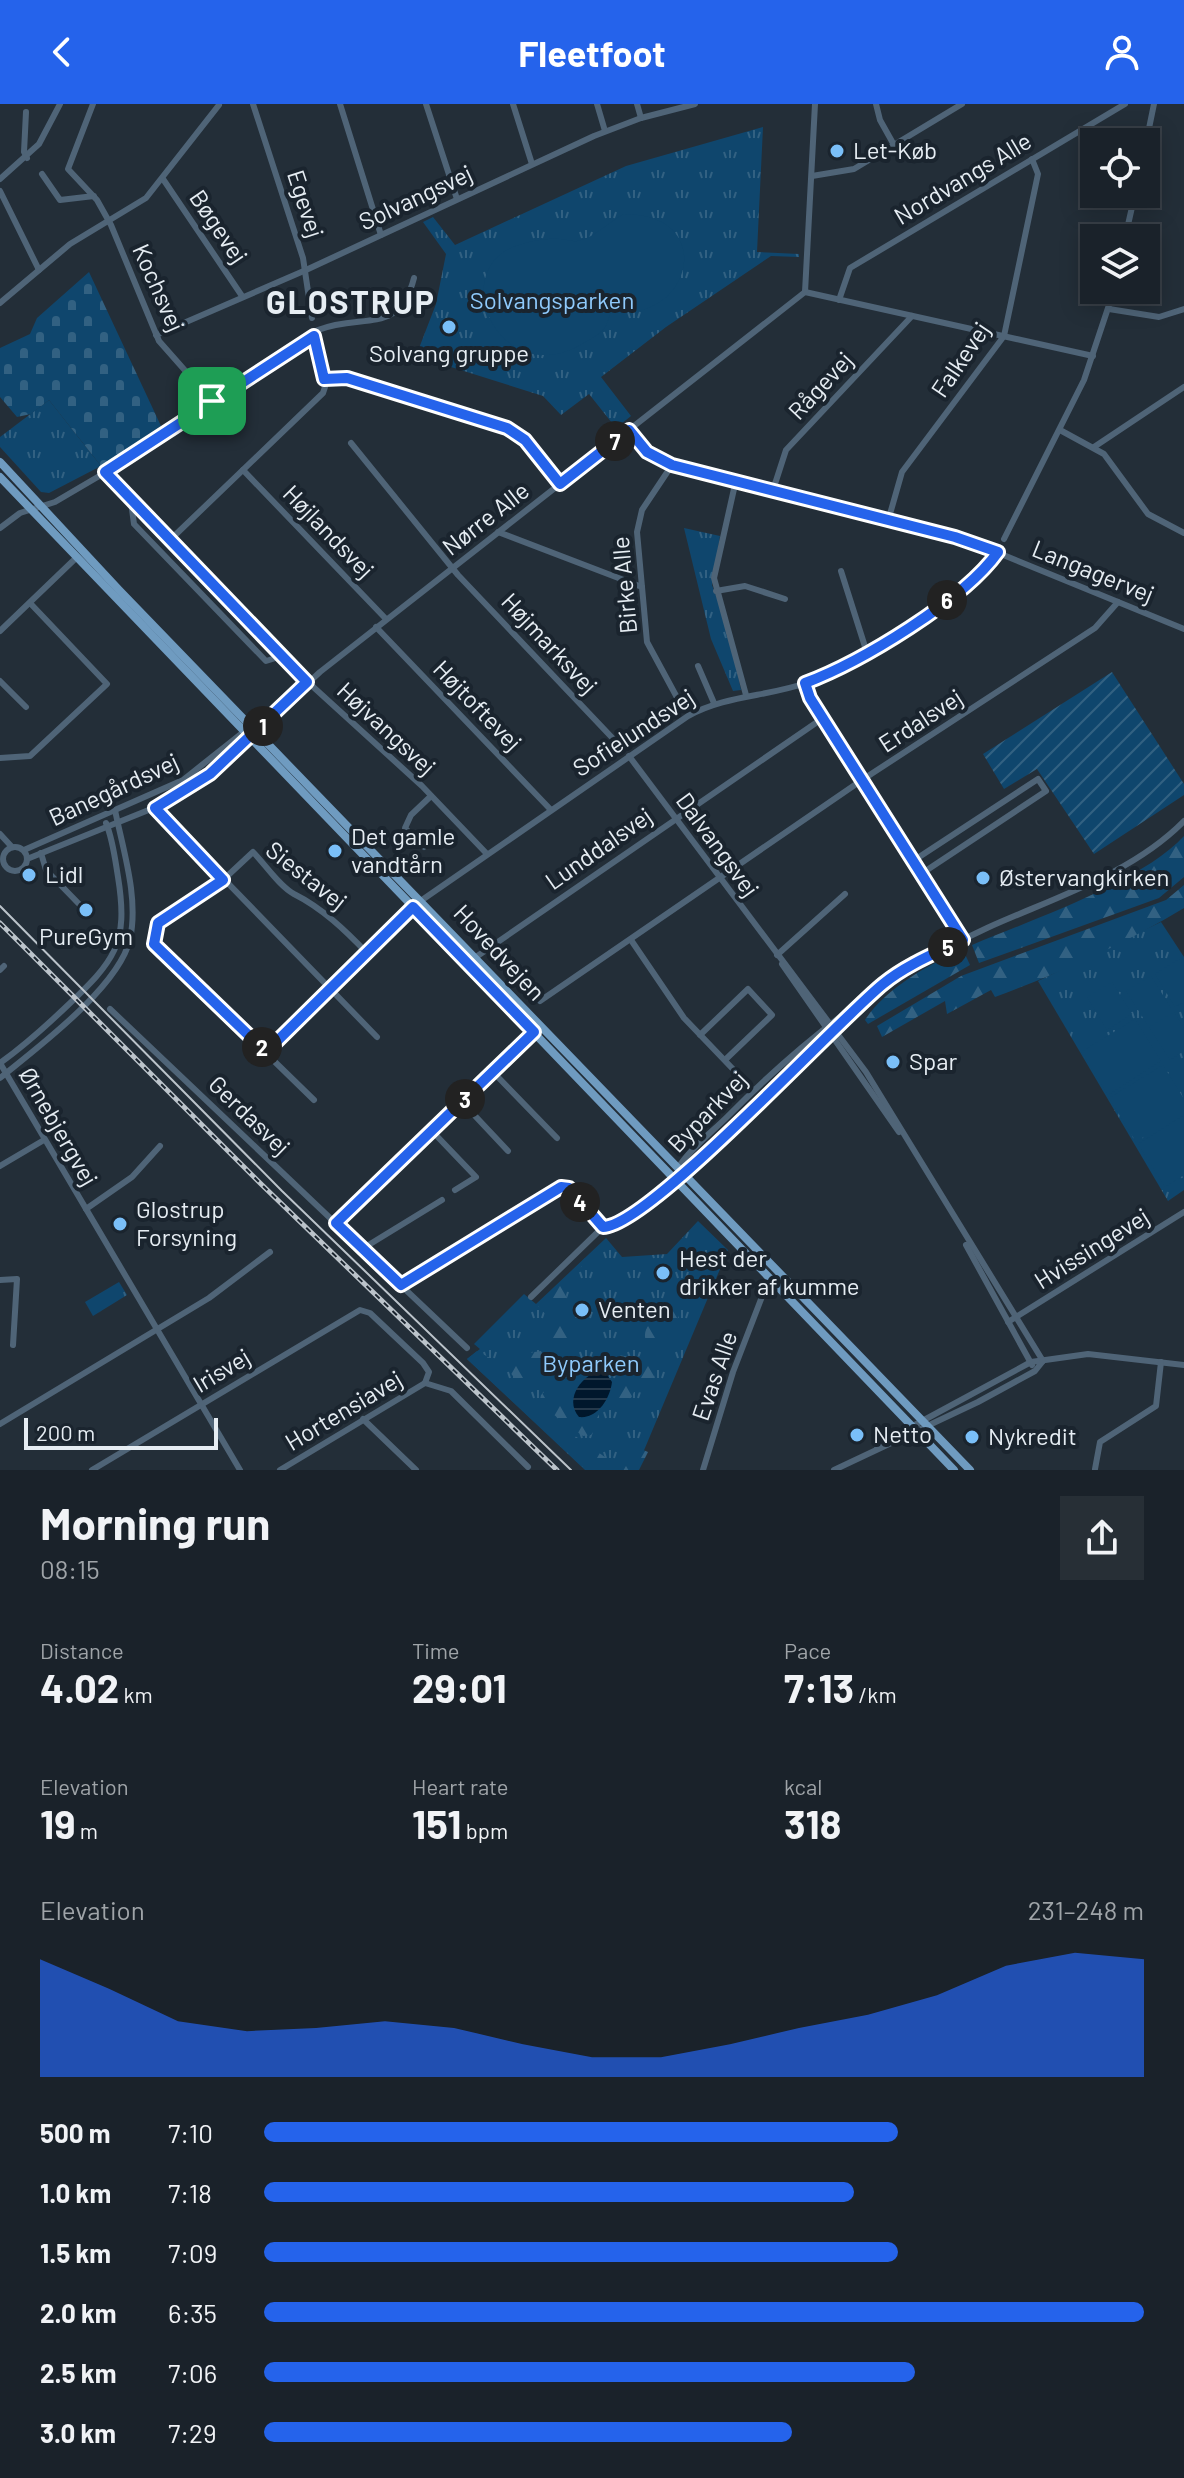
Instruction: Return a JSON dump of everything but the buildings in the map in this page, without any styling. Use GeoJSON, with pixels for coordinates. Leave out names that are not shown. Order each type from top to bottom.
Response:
{"type":"FeatureCollection","features":[{"type":"Feature","properties":{"kind":"main road","name":"Hovedvejen"},"geometry":{"type":"LineString","coordinates":[[0,462],[128,599],[259,731],[970,1470]]}},
{"type":"Feature","properties":{"kind":"main road","name":"Hovedvejen"},"geometry":{"type":"LineString","coordinates":[[0,477],[954,1470]]}},
{"type":"Feature","properties":{"kind":"main road"},"geometry":{"type":"LineString","coordinates":[[413,907],[422,908],[468,949]]}},
{"type":"Feature","properties":{"kind":"street"},"geometry":{"type":"LineString","coordinates":[[0,179],[27,158],[50,129],[60,104]]}},
{"type":"Feature","properties":{"kind":"street","name":"Kochsvej"},"geometry":{"type":"LineString","coordinates":[[93,104],[67,166],[94,196],[109,221],[156,335],[212,401]]}},
{"type":"Feature","properties":{"kind":"street","name":"Egevej"},"geometry":{"type":"LineString","coordinates":[[253,104],[306,270],[312,318]]}},
{"type":"Feature","properties":{"kind":"street"},"geometry":{"type":"LineString","coordinates":[[340,104],[381,235]]}},
{"type":"Feature","properties":{"kind":"street"},"geometry":{"type":"LineString","coordinates":[[426,104],[457,199]]}},
{"type":"Feature","properties":{"kind":"street"},"geometry":{"type":"LineString","coordinates":[[513,104],[532,164]]}},
{"type":"Feature","properties":{"kind":"street"},"geometry":{"type":"LineString","coordinates":[[597,104],[605,131]]}},
{"type":"Feature","properties":{"kind":"street"},"geometry":{"type":"LineString","coordinates":[[637,104],[641,118]]}},
{"type":"Feature","properties":{"kind":"street","name":"Solvangsvej"},"geometry":{"type":"LineString","coordinates":[[156,335],[306,270],[605,131],[694,104]]}},
{"type":"Feature","properties":{"kind":"street"},"geometry":{"type":"LineString","coordinates":[[815,104],[805,292],[1093,356]]}},
{"type":"Feature","properties":{"kind":"street"},"geometry":{"type":"LineString","coordinates":[[876,104],[880,120],[894,145]]}},
{"type":"Feature","properties":{"kind":"street"},"geometry":{"type":"LineString","coordinates":[[812,176],[850,170],[951,107],[962,104]]}},
{"type":"Feature","properties":{"kind":"street","name":"Nordvangs Alle"},"geometry":{"type":"LineString","coordinates":[[839,300],[850,268],[1125,104]]}},
{"type":"Feature","properties":{"kind":"street"},"geometry":{"type":"LineString","coordinates":[[1149,128],[1154,104]]}},
{"type":"Feature","properties":{"kind":"street"},"geometry":{"type":"LineString","coordinates":[[0,303],[70,244],[146,198],[219,105]]}},
{"type":"Feature","properties":{"kind":"street"},"geometry":{"type":"LineString","coordinates":[[26,112],[24,152],[27,158]]}},
{"type":"Feature","properties":{"kind":"street","name":"Falkevej"},"geometry":{"type":"LineString","coordinates":[[888,521],[902,472],[1004,336],[1038,174],[1032,159]]}},
{"type":"Feature","properties":{"kind":"street"},"geometry":{"type":"LineString","coordinates":[[42,174],[60,200],[94,196]]}},
{"type":"Feature","properties":{"kind":"street","name":"Bøgevej"},"geometry":{"type":"LineString","coordinates":[[163,179],[242,296]]}},
{"type":"Feature","properties":{"kind":"street"},"geometry":{"type":"LineString","coordinates":[[0,191],[39,270]]}},
{"type":"Feature","properties":{"kind":"street"},"geometry":{"type":"LineString","coordinates":[[0,528],[105,472],[314,336],[318,330],[342,322],[381,320],[396,313],[409,297],[414,278]]}},
{"type":"Feature","properties":{"kind":"street","name":"Nørre Alle"},"geometry":{"type":"LineString","coordinates":[[251,723],[805,292]]}},
{"type":"Feature","properties":{"kind":"street"},"geometry":{"type":"LineString","coordinates":[[1004,539],[1060,430],[1093,356],[1110,304]]}},
{"type":"Feature","properties":{"kind":"street"},"geometry":{"type":"LineString","coordinates":[[1109,309],[1159,317],[1184,309]]}},
{"type":"Feature","properties":{"kind":"street","name":"Rågevej"},"geometry":{"type":"LineString","coordinates":[[773,490],[786,450],[912,316]]}},
{"type":"Feature","properties":{"kind":"street"},"geometry":{"type":"LineString","coordinates":[[170,540],[324,391],[314,336]]}},
{"type":"Feature","properties":{"kind":"street"},"geometry":{"type":"LineString","coordinates":[[324,379],[347,378],[507,428],[525,440],[560,484]]}},
{"type":"Feature","properties":{"kind":"street"},"geometry":{"type":"LineString","coordinates":[[1094,447],[1181,388],[1184,398]]}},
{"type":"Feature","properties":{"kind":"street","name":"Langagervej"},"geometry":{"type":"LineString","coordinates":[[629,430],[647,452],[672,465],[998,552],[1184,629]]}},
{"type":"Feature","properties":{"kind":"street"},"geometry":{"type":"LineString","coordinates":[[1060,430],[1109,458],[1148,514],[1184,533]]}},
{"type":"Feature","properties":{"kind":"street","name":"Højmarksvej"},"geometry":{"type":"LineString","coordinates":[[351,443],[386,490],[453,566],[620,746]]}},
{"type":"Feature","properties":{"kind":"street","name":"Birke Alle"},"geometry":{"type":"LineString","coordinates":[[672,465],[642,510],[639,522],[647,642],[680,703]]}},
{"type":"Feature","properties":{"kind":"street","name":"Højlandsvej"},"geometry":{"type":"LineString","coordinates":[[243,470],[386,619]]}},
{"type":"Feature","properties":{"kind":"street","name":"Højvangsvej"},"geometry":{"type":"LineString","coordinates":[[105,472],[282,656],[305,684],[431,796],[487,854]]}},
{"type":"Feature","properties":{"kind":"street"},"geometry":{"type":"LineString","coordinates":[[736,480],[715,567],[716,591],[730,627],[746,695]]}},
{"type":"Feature","properties":{"kind":"street","name":"Højvangsvej"},"geometry":{"type":"LineString","coordinates":[[130,498],[134,524],[266,661],[282,656]]}},
{"type":"Feature","properties":{"kind":"street"},"geometry":{"type":"LineString","coordinates":[[135,519],[142,515],[150,519]]}},
{"type":"Feature","properties":{"kind":"street"},"geometry":{"type":"LineString","coordinates":[[498,532],[642,587]]}},
{"type":"Feature","properties":{"kind":"street","name":"Sofielundsvej"},"geometry":{"type":"LineString","coordinates":[[422,900],[688,716],[714,703],[805,683],[842,669],[967,587],[998,552]]}},
{"type":"Feature","properties":{"kind":"street"},"geometry":{"type":"LineString","coordinates":[[0,631],[77,557]]}},
{"type":"Feature","properties":{"kind":"street"},"geometry":{"type":"LineString","coordinates":[[841,571],[867,653]]}},
{"type":"Feature","properties":{"kind":"street"},"geometry":{"type":"LineString","coordinates":[[716,591],[745,586],[785,599]]}},
{"type":"Feature","properties":{"kind":"street","name":"Erdalsvej"},"geometry":{"type":"LineString","coordinates":[[540,1001],[862,780],[1095,628],[1118,602]]}},
{"type":"Feature","properties":{"kind":"street"},"geometry":{"type":"LineString","coordinates":[[0,758],[30,756],[107,684],[30,603]]}},
{"type":"Feature","properties":{"kind":"street","name":"Højtoftevej"},"geometry":{"type":"LineString","coordinates":[[376,627],[551,810]]}},
{"type":"Feature","properties":{"kind":"street"},"geometry":{"type":"LineString","coordinates":[[698,666],[714,703]]}},
{"type":"Feature","properties":{"kind":"street"},"geometry":{"type":"LineString","coordinates":[[0,681],[26,707]]}},
{"type":"Feature","properties":{"kind":"street"},"geometry":{"type":"LineString","coordinates":[[805,683],[823,718],[963,940]]}},
{"type":"Feature","properties":{"kind":"street","name":"Nørre Alle"},"geometry":{"type":"LineString","coordinates":[[250,739],[305,684]]}},
{"type":"Feature","properties":{"kind":"street","name":"Lunddalsvej"},"geometry":{"type":"LineString","coordinates":[[476,957],[823,718]]}},
{"type":"Feature","properties":{"kind":"street","name":"Banegårdsvej"},"geometry":{"type":"LineString","coordinates":[[24,850],[183,780],[251,723]]}},
{"type":"Feature","properties":{"kind":"street","name":"Banegårdsvej"},"geometry":{"type":"LineString","coordinates":[[27,859],[155,808],[203,780],[250,739]]}},
{"type":"Feature","properties":{"kind":"street","name":"Dalvangsvej"},"geometry":{"type":"LineString","coordinates":[[629,756],[719,879],[837,1030],[952,1217],[1035,1371]]}},
{"type":"Feature","properties":{"kind":"street"},"geometry":{"type":"LineString","coordinates":[[913,861],[1038,779],[1046,791],[921,874]]}},
{"type":"Feature","properties":{"kind":"street","name":"Højvangsvej"},"geometry":{"type":"LineString","coordinates":[[424,847],[405,828],[411,815],[431,796]]}},
{"type":"Feature","properties":{"kind":"street"},"geometry":{"type":"LineString","coordinates":[[155,808],[377,1037]]}},
{"type":"Feature","properties":{"kind":"street"},"geometry":{"type":"LineString","coordinates":[[0,1078],[104,983],[126,953],[132,919],[115,810]]}},
{"type":"Feature","properties":{"kind":"street"},"geometry":{"type":"LineString","coordinates":[[0,1063],[98,976],[117,950],[124,921],[108,826],[103,816]]}},
{"type":"Feature","properties":{"kind":"street","name":"Byparkvej"},"geometry":{"type":"LineString","coordinates":[[531,1297],[603,1227],[645,1207],[753,1090],[824,1027],[883,984],[963,940],[1120,867],[1161,841],[1184,821]]}},
{"type":"Feature","properties":{"kind":"street"},"geometry":{"type":"LineString","coordinates":[[0,834],[9,849]]}},
{"type":"Feature","properties":{"kind":"street"},"geometry":{"type":"LineString","coordinates":[[0,842],[9,849],[24,850],[27,859],[22,868],[10,869],[4,863],[9,849]]}},
{"type":"Feature","properties":{"kind":"street","name":"Siestavej"},"geometry":{"type":"LineString","coordinates":[[223,880],[253,852],[291,892],[306,898],[328,919],[338,923],[368,954]]}},
{"type":"Feature","properties":{"kind":"street","name":"Banegårdsvej"},"geometry":{"type":"LineString","coordinates":[[41,853],[46,870],[80,905]]}},
{"type":"Feature","properties":{"kind":"street"},"geometry":{"type":"LineString","coordinates":[[223,880],[158,923],[154,944],[314,1100]]}},
{"type":"Feature","properties":{"kind":"street"},"geometry":{"type":"LineString","coordinates":[[777,955],[845,894]]}},
{"type":"Feature","properties":{"kind":"street"},"geometry":{"type":"LineString","coordinates":[[266,1052],[413,907]]}},
{"type":"Feature","properties":{"kind":"street"},"geometry":{"type":"LineString","coordinates":[[631,940],[673,1005],[753,1090]]}},
{"type":"Feature","properties":{"kind":"street","name":"Dalvangsvej"},"geometry":{"type":"LineString","coordinates":[[777,955],[830,1036],[913,1151]]}},
{"type":"Feature","properties":{"kind":"street","name":"Byparkvej"},"geometry":{"type":"LineString","coordinates":[[682,1169],[837,1030],[883,984]]}},
{"type":"Feature","properties":{"kind":"street"},"geometry":{"type":"LineString","coordinates":[[700,1035],[748,989],[772,1015],[725,1060]]}},
{"type":"Feature","properties":{"kind":"street","name":"Gerdasvej"},"geometry":{"type":"LineString","coordinates":[[110,1009],[467,1348]]}},
{"type":"Feature","properties":{"kind":"street"},"geometry":{"type":"LineString","coordinates":[[336,1223],[534,1032]]}},
{"type":"Feature","properties":{"kind":"street","name":"Ørnebjergvej"},"geometry":{"type":"LineString","coordinates":[[0,1063],[240,1470]]}},
{"type":"Feature","properties":{"kind":"street"},"geometry":{"type":"LineString","coordinates":[[493,1072],[557,1138]]}},
{"type":"Feature","properties":{"kind":"street"},"geometry":{"type":"LineString","coordinates":[[462,1102],[508,1151]]}},
{"type":"Feature","properties":{"kind":"street"},"geometry":{"type":"LineString","coordinates":[[432,1131],[476,1177],[455,1190]]}},
{"type":"Feature","properties":{"kind":"street"},"geometry":{"type":"LineString","coordinates":[[0,1166],[44,1140]]}},
{"type":"Feature","properties":{"kind":"street","name":"Ørnebjergvej"},"geometry":{"type":"LineString","coordinates":[[86,1209],[132,1177],[160,1146]]}},
{"type":"Feature","properties":{"kind":"street"},"geometry":{"type":"LineString","coordinates":[[401,1285],[561,1187],[569,1188],[603,1227]]}},
{"type":"Feature","properties":{"kind":"street"},"geometry":{"type":"LineString","coordinates":[[362,1249],[442,1200]]}},
{"type":"Feature","properties":{"kind":"street","name":"Hvissingevej"},"geometry":{"type":"LineString","coordinates":[[1018,1316],[1184,1212]]}},
{"type":"Feature","properties":{"kind":"street","name":"Dalvangsvej"},"geometry":{"type":"LineString","coordinates":[[952,1217],[1018,1316],[1043,1361]]}},
{"type":"Feature","properties":{"kind":"street"},"geometry":{"type":"LineString","coordinates":[[0,1424],[217,1292],[270,1252]]}},
{"type":"Feature","properties":{"kind":"street"},"geometry":{"type":"LineString","coordinates":[[0,1280],[17,1279],[13,1345]]}},
{"type":"Feature","properties":{"kind":"street","name":"Evas Alle"},"geometry":{"type":"LineString","coordinates":[[703,1470],[733,1372],[763,1294]]}},
{"type":"Feature","properties":{"kind":"street","name":"Irisvej"},"geometry":{"type":"LineString","coordinates":[[92,1470],[357,1311],[372,1315],[427,1368],[425,1383]]}},
{"type":"Feature","properties":{"kind":"street"},"geometry":{"type":"LineString","coordinates":[[1008,1322],[1018,1316]]}},
{"type":"Feature","properties":{"kind":"street"},"geometry":{"type":"LineString","coordinates":[[926,1424],[1031,1362],[1088,1354],[1184,1365]]}},
{"type":"Feature","properties":{"kind":"street"},"geometry":{"type":"LineString","coordinates":[[834,1470],[1035,1371],[1043,1361]]}},
{"type":"Feature","properties":{"kind":"street"},"geometry":{"type":"LineString","coordinates":[[1095,1469],[1100,1442],[1156,1406],[1161,1362]]}},
{"type":"Feature","properties":{"kind":"street"},"geometry":{"type":"LineString","coordinates":[[425,1383],[451,1391],[528,1469]]}},
{"type":"Feature","properties":{"kind":"street","name":"Hortensiavej"},"geometry":{"type":"LineString","coordinates":[[280,1470],[425,1383]]}},
{"type":"Feature","properties":{"kind":"street"},"geometry":{"type":"LineString","coordinates":[[363,1419],[414,1470]]}},
{"type":"Feature","properties":{"kind":"green space","name":"Solvangsparken"},"geometry":{"type":"Polygon","coordinates":[[[763,127],[757,252],[799,254],[799,257],[771,256],[666,327],[601,377],[631,416],[616,428],[589,394],[561,415],[543,396],[416,356],[436,304],[446,254],[423,222],[433,217],[455,245],[626,166],[763,127]]]}},
{"type":"Feature","properties":{"kind":"green space"},"geometry":{"type":"Polygon","coordinates":[[[624,214],[654,219],[674,231],[683,249],[683,268],[675,287],[660,302],[638,311],[611,310],[599,334],[554,354],[530,353],[510,343],[495,327],[486,307],[484,286],[490,267],[505,251],[517,246],[545,239],[584,239],[624,214]]]}},
{"type":"Feature","properties":{"kind":"green space"},"geometry":{"type":"Polygon","coordinates":[[[89,272],[161,426],[101,466],[49,400],[31,414],[17,417],[0,397],[0,348],[30,334],[37,318],[89,272]]]}},
{"type":"Feature","properties":{"kind":"green space"},"geometry":{"type":"Polygon","coordinates":[[[49,400],[101,466],[49,493],[41,492],[0,447],[0,437],[49,400]]]}},
{"type":"Feature","properties":{"kind":"green space"},"geometry":{"type":"Polygon","coordinates":[[[684,528],[720,536],[712,585],[728,627],[741,690],[733,691],[711,639],[684,528]]]}},
{"type":"Feature","properties":{"kind":"green space"},"geometry":{"type":"Polygon","coordinates":[[[1112,672],[1184,784],[1184,795],[1094,854],[1037,769],[1004,789],[983,754],[1112,672]]]}},
{"type":"Feature","properties":{"kind":"green space"},"geometry":{"type":"Polygon","coordinates":[[[1184,836],[1184,877],[1159,898],[979,963],[972,945],[1114,884],[1165,853],[1184,836]]]}},
{"type":"Feature","properties":{"kind":"green space"},"geometry":{"type":"Polygon","coordinates":[[[1184,885],[1184,908],[1115,946],[995,997],[991,990],[947,1014],[945,1001],[882,1037],[877,1026],[961,976],[1166,900],[1184,885]]]}},
{"type":"Feature","properties":{"kind":"green space"},"geometry":{"type":"Polygon","coordinates":[[[1161,922],[1184,957],[1184,1190],[1168,1201],[1038,981],[1161,922]]]}},
{"type":"Feature","properties":{"kind":"green space"},"geometry":{"type":"Polygon","coordinates":[[[964,952],[970,965],[868,1024],[865,1020],[883,999],[909,978],[964,952]]]}},
{"type":"Feature","properties":{"kind":"green space"},"geometry":{"type":"Polygon","coordinates":[[[1179,959],[1184,966],[1184,1002],[1175,1007],[1155,974],[1179,959]]]}},
{"type":"Feature","properties":{"kind":"green space"},"geometry":{"type":"Polygon","coordinates":[[[1151,976],[1171,1008],[1147,1024],[1126,991],[1151,976]]]}},
{"type":"Feature","properties":{"kind":"green space"},"geometry":{"type":"Polygon","coordinates":[[[1112,982],[1132,1014],[1107,1030],[1087,997],[1112,982]]]}},
{"type":"Feature","properties":{"kind":"green space"},"geometry":{"type":"Polygon","coordinates":[[[1174,1012],[1184,1028],[1184,1051],[1170,1060],[1149,1027],[1174,1012]]]}},
{"type":"Feature","properties":{"kind":"green space"},"geometry":{"type":"Polygon","coordinates":[[[1135,1019],[1161,1061],[1108,1095],[1081,1052],[1135,1019]]]}},
{"type":"Feature","properties":{"kind":"green space"},"geometry":{"type":"Polygon","coordinates":[[[1163,1065],[1184,1099],[1184,1110],[1136,1142],[1109,1098],[1163,1065]]]}},
{"type":"Feature","properties":{"kind":"green space"},"geometry":{"type":"Polygon","coordinates":[[[1184,1115],[1184,1175],[1165,1187],[1138,1144],[1184,1115]]]}},
{"type":"Feature","properties":{"kind":"green space","name":"Byparken"},"geometry":{"type":"Polygon","coordinates":[[[698,1221],[728,1250],[637,1467],[585,1470],[467,1359],[480,1349],[474,1344],[524,1294],[536,1304],[606,1238],[622,1257],[667,1254],[698,1221]]]}},
{"type":"Feature","properties":{"kind":"green space"},"geometry":{"type":"Polygon","coordinates":[[[585,1258],[590,1259],[571,1279],[566,1290],[568,1305],[576,1309],[586,1325],[583,1333],[555,1344],[534,1345],[536,1328],[549,1318],[537,1305],[585,1258]]]}},
{"type":"Feature","properties":{"kind":"green space"},"geometry":{"type":"Polygon","coordinates":[[[119,1282],[127,1295],[93,1316],[85,1302],[119,1282]]]}},
{"type":"Feature","properties":{"kind":"green space"},"geometry":{"type":"Polygon","coordinates":[[[672,1301],[682,1308],[669,1338],[658,1349],[650,1345],[645,1333],[652,1318],[672,1301]]]}},
{"type":"Feature","properties":{"kind":"green space"},"geometry":{"type":"Polygon","coordinates":[[[560,1348],[525,1392],[503,1363],[504,1357],[560,1348]]]}},
{"type":"Feature","properties":{"kind":"green space"},"geometry":{"type":"Polygon","coordinates":[[[477,1351],[494,1360],[527,1402],[619,1467],[631,1464],[641,1449],[648,1452],[639,1470],[586,1470],[467,1359],[477,1351]]]}},
{"type":"Feature","properties":{"kind":"green space"},"geometry":{"type":"Polygon","coordinates":[[[611,1353],[659,1358],[650,1393],[634,1392],[631,1398],[615,1403],[619,1390],[611,1353]]]}},
{"type":"Feature","properties":{"kind":"green space"},"geometry":{"type":"Polygon","coordinates":[[[567,1369],[576,1369],[581,1377],[578,1388],[585,1418],[599,1412],[599,1424],[591,1435],[583,1436],[539,1404],[541,1395],[550,1386],[565,1390],[556,1378],[568,1374],[567,1369]]]}},
{"type":"Feature","properties":{"kind":"shaded area"},"geometry":{"type":"Polygon","coordinates":[[[603,1369],[612,1382],[609,1395],[597,1411],[579,1417],[573,1402],[574,1395],[582,1381],[603,1369]]]}},
{"type":"Feature","properties":{"kind":"tram line"},"geometry":{"type":"LineString","coordinates":[[0,906],[282,1191],[571,1470]]}},
{"type":"Feature","properties":{"kind":"railway"},"geometry":{"type":"LineString","coordinates":[[0,923],[260,1183],[557,1470]]}},
{"type":"Feature","properties":{"kind":"place","name":"Let-Køb"},"geometry":{"type":"Point","coordinates":[837,151]}},
{"type":"Feature","properties":{"kind":"place","name":"Solvang gruppe"},"geometry":{"type":"Point","coordinates":[449,327]}},
{"type":"Feature","properties":{"kind":"place","name":"Det gamle vandtårn"},"geometry":{"type":"Point","coordinates":[335,851]}},
{"type":"Feature","properties":{"kind":"place","name":"Lidl"},"geometry":{"type":"Point","coordinates":[29,875]}},
{"type":"Feature","properties":{"kind":"place","name":"Østervangkirken"},"geometry":{"type":"Point","coordinates":[983,878]}},
{"type":"Feature","properties":{"kind":"place","name":"PureGym"},"geometry":{"type":"Point","coordinates":[86,910]}},
{"type":"Feature","properties":{"kind":"place","name":"Spar"},"geometry":{"type":"Point","coordinates":[893,1062]}},
{"type":"Feature","properties":{"kind":"place","name":"Glostrup Forsyning"},"geometry":{"type":"Point","coordinates":[120,1224]}},
{"type":"Feature","properties":{"kind":"place","name":"Hest der drikker af kumme"},"geometry":{"type":"Point","coordinates":[663,1273]}},
{"type":"Feature","properties":{"kind":"place","name":"Venten"},"geometry":{"type":"Point","coordinates":[582,1310]}},
{"type":"Feature","properties":{"kind":"place","name":"Netto"},"geometry":{"type":"Point","coordinates":[857,1435]}},
{"type":"Feature","properties":{"kind":"place","name":"Nykredit"},"geometry":{"type":"Point","coordinates":[972,1437]}},
{"type":"Feature","properties":{"kind":"district","name":"GLOSTRUP"},"geometry":{"type":"Point","coordinates":[351,303]}},
{"type":"Feature","properties":{"kind":"route"},"geometry":{"type":"LineString","coordinates":[[314,336],[324,379],[347,378],[516,432],[560,484],[629,430],[647,452],[657,460],[672,465],[955,537],[998,552],[967,587],[850,664],[805,683],[810,698],[963,940],[883,984],[685,1173],[638,1211],[603,1227],[596,1223],[569,1188],[561,1187],[401,1285],[336,1223],[534,1032],[413,907],[266,1052],[154,944],[158,923],[223,880],[155,808],[210,774],[259,731],[307,682],[105,472],[212,401],[314,336]]}}]}
